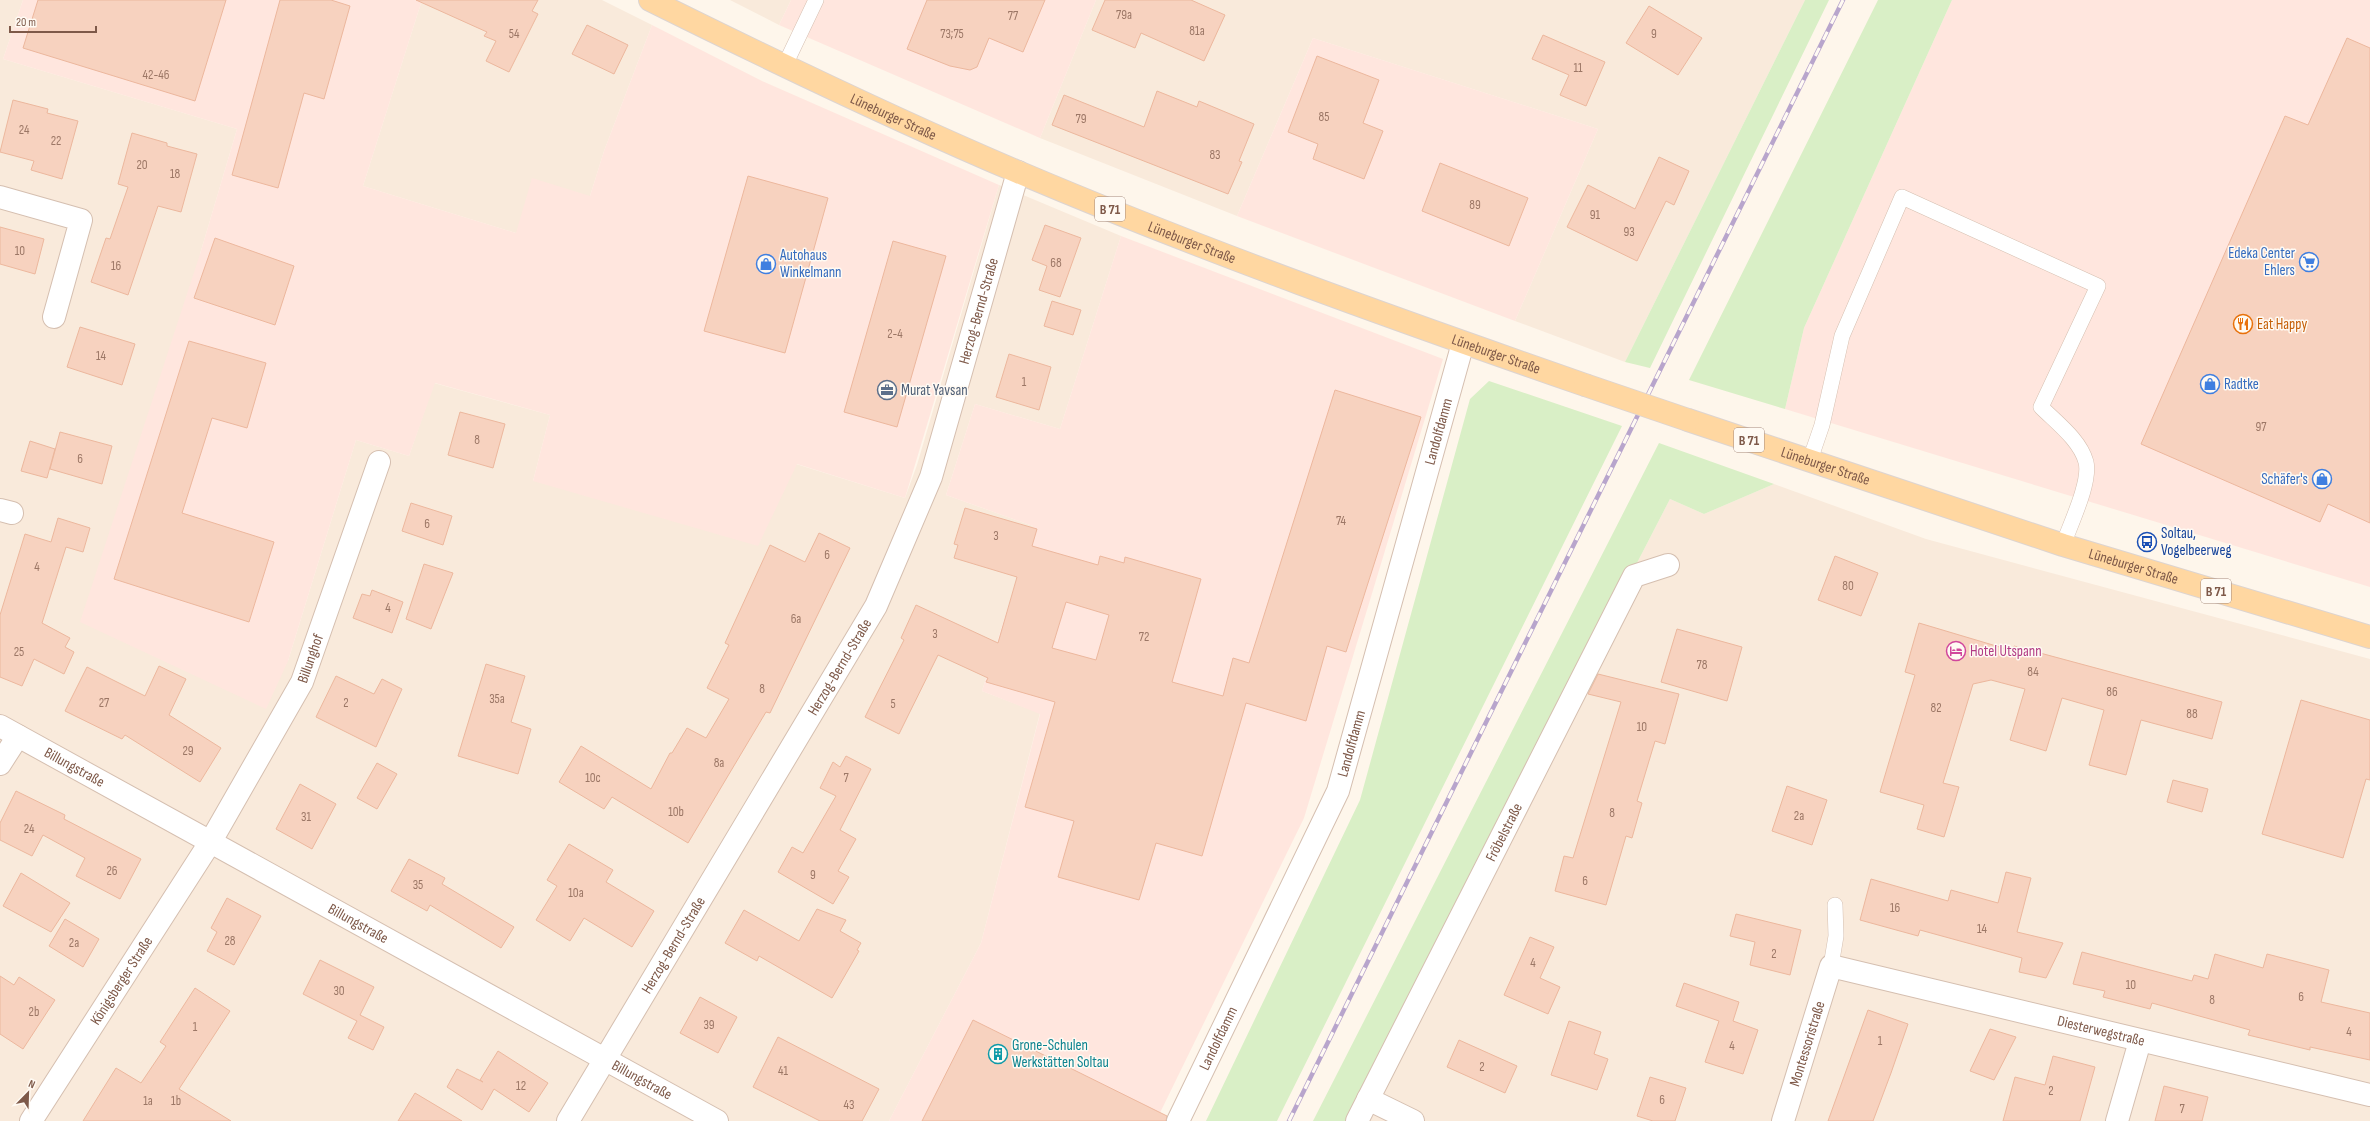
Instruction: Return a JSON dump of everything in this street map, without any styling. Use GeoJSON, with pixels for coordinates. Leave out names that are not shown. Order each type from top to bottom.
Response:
{"type":"FeatureCollection","features":[{"type":"Feature","properties":{"kind":"main road","name":"Lüneburger Straße"},"geometry":{"type":"LineString","coordinates":[[650,0],[784,67],[1018,172],[1342,300],[1585,386],[2062,545],[2370,637]]}},
{"type":"Feature","properties":{"kind":"street","name":"Herzog-Bernd-Straße"},"geometry":{"type":"LineString","coordinates":[[568,1121],[606,1060],[876,606],[931,477],[1018,172]]}},
{"type":"Feature","properties":{"kind":"street"},"geometry":{"type":"LineString","coordinates":[[0,197],[81,220],[54,317]]}},
{"type":"Feature","properties":{"kind":"street","name":"Landolfdamm"},"geometry":{"type":"LineString","coordinates":[[1178,1121],[1338,791],[1463,343]]}},
{"type":"Feature","properties":{"kind":"street","name":"Billunghof"},"geometry":{"type":"LineString","coordinates":[[211,841],[302,682],[379,462]]}},
{"type":"Feature","properties":{"kind":"street","name":"Fröbelstraße"},"geometry":{"type":"LineString","coordinates":[[1357,1121],[1634,576],[1668,565]]}},
{"type":"Feature","properties":{"kind":"street","name":"Billungstraße"},"geometry":{"type":"LineString","coordinates":[[9,731],[717,1121]]}},
{"type":"Feature","properties":{"kind":"street"},"geometry":{"type":"LineString","coordinates":[[0,764],[9,731]]}},
{"type":"Feature","properties":{"kind":"street","name":"Königsberger Straße"},"geometry":{"type":"LineString","coordinates":[[31,1121],[211,841]]}},
{"type":"Feature","properties":{"kind":"street","name":"Diesterwegstraße"},"geometry":{"type":"LineString","coordinates":[[1831,966],[2370,1095]]}},
{"type":"Feature","properties":{"kind":"street","name":"Montessoristraße"},"geometry":{"type":"LineString","coordinates":[[1783,1121],[1831,966]]}},
{"type":"Feature","properties":{"kind":"street"},"geometry":{"type":"LineString","coordinates":[[2117,1121],[2140,1041]]}},
{"type":"Feature","properties":{"kind":"street"},"geometry":{"type":"LineString","coordinates":[[1368,1099],[1413,1121]]}},
{"type":"Feature","properties":{"kind":"lane"},"geometry":{"type":"LineString","coordinates":[[784,67],[816,0]]}},
{"type":"Feature","properties":{"kind":"lane"},"geometry":{"type":"LineString","coordinates":[[1810,460],[1822,425],[1842,336],[1902,197],[2098,286],[2041,407],[2068,434],[2086,462],[2084,481],[2062,545]]}},
{"type":"Feature","properties":{"kind":"lane"},"geometry":{"type":"LineString","coordinates":[[1831,966],[1836,936],[1836,905]]}},
{"type":"Feature","properties":{"kind":"shaded area"},"geometry":{"type":"Polygon","coordinates":[[[0,0],[23,0],[3,59],[237,129],[200,254],[288,661],[356,440],[409,456],[434,383],[550,415],[533,481],[796,464],[905,498],[917,465],[999,185],[1121,236],[1060,429],[975,404],[946,495],[1033,526],[982,691],[1040,713],[981,943],[889,1121],[0,1121],[0,0]]]}},
{"type":"Feature","properties":{"kind":"shaded area"},"geometry":{"type":"Polygon","coordinates":[[[23,0],[422,0],[363,186],[516,233],[532,178],[590,196],[604,151],[652,25],[762,81],[999,185],[905,498],[797,464],[758,546],[533,481],[550,415],[435,383],[409,456],[356,440],[288,661],[266,709],[80,622],[200,254],[237,129],[3,59],[23,0]]]}},
{"type":"Feature","properties":{"kind":"shaded area"},"geometry":{"type":"Polygon","coordinates":[[[422,0],[602,0],[652,25],[604,151],[590,196],[516,233],[363,186],[422,0]]]}},
{"type":"Feature","properties":{"kind":"shaded area"},"geometry":{"type":"Polygon","coordinates":[[[730,0],[791,0],[779,25],[730,0]]]}},
{"type":"Feature","properties":{"kind":"shaded area"},"geometry":{"type":"Polygon","coordinates":[[[791,0],[1096,0],[1040,138],[779,25],[791,0]]]}},
{"type":"Feature","properties":{"kind":"shaded area"},"geometry":{"type":"Polygon","coordinates":[[[1096,0],[1805,0],[1625,362],[1515,321],[1598,129],[1313,38],[1237,216],[1040,138],[1096,0]]]}},
{"type":"Feature","properties":{"kind":"shaded area"},"geometry":{"type":"Polygon","coordinates":[[[1952,0],[2370,0],[2370,587],[1785,409],[1804,328],[1952,0]]]}},
{"type":"Feature","properties":{"kind":"shaded area"},"geometry":{"type":"Polygon","coordinates":[[[1313,38],[1598,129],[1515,321],[1237,216],[1313,38]]]}},
{"type":"Feature","properties":{"kind":"shaded area"},"geometry":{"type":"Polygon","coordinates":[[[1121,236],[1443,359],[1304,818],[1156,1121],[889,1121],[981,943],[1040,714],[982,691],[1033,526],[946,495],[975,404],[1060,429],[1121,236]]]}},
{"type":"Feature","properties":{"kind":"shaded area"},"geometry":{"type":"Polygon","coordinates":[[[1774,484],[1926,539],[2370,659],[2370,1121],[1349,1121],[1670,499],[1704,514],[1774,484]]]}},
{"type":"Feature","properties":{"kind":"green space"},"geometry":{"type":"Polygon","coordinates":[[[1805,0],[1829,0],[1650,368],[1625,362],[1805,0]]]}},
{"type":"Feature","properties":{"kind":"green space"},"geometry":{"type":"Polygon","coordinates":[[[1878,0],[1952,0],[1804,328],[1785,409],[1689,380],[1878,0]]]}},
{"type":"Feature","properties":{"kind":"green space"},"geometry":{"type":"Polygon","coordinates":[[[1489,381],[1622,426],[1277,1121],[1206,1121],[1360,800],[1470,399],[1489,381]]]}},
{"type":"Feature","properties":{"kind":"green space"},"geometry":{"type":"Polygon","coordinates":[[[1659,443],[1774,484],[1704,514],[1670,499],[1349,1121],[1313,1121],[1659,443]]]}},
{"type":"Feature","properties":{"kind":"building"},"geometry":{"type":"Polygon","coordinates":[[[38,0],[226,0],[195,101],[23,48],[38,0]]]}},
{"type":"Feature","properties":{"kind":"building"},"geometry":{"type":"Polygon","coordinates":[[[280,0],[331,0],[350,6],[324,99],[304,93],[278,188],[232,175],[280,0]]]}},
{"type":"Feature","properties":{"kind":"building"},"geometry":{"type":"Polygon","coordinates":[[[416,0],[538,0],[532,11],[538,14],[509,72],[486,61],[496,41],[484,36],[487,32],[416,0]]]}},
{"type":"Feature","properties":{"kind":"building"},"geometry":{"type":"Polygon","coordinates":[[[927,0],[1045,0],[1023,52],[989,38],[977,67],[970,70],[950,66],[907,49],[927,0]]]}},
{"type":"Feature","properties":{"kind":"building"},"geometry":{"type":"Polygon","coordinates":[[[1105,0],[1191,0],[1225,15],[1204,61],[1141,33],[1135,48],[1092,30],[1105,0]]]}},
{"type":"Feature","properties":{"kind":"building"},"geometry":{"type":"Polygon","coordinates":[[[1649,6],[1702,38],[1678,75],[1626,43],[1649,6]]]}},
{"type":"Feature","properties":{"kind":"building"},"geometry":{"type":"Polygon","coordinates":[[[587,25],[628,45],[614,74],[572,54],[587,25]]]}},
{"type":"Feature","properties":{"kind":"building"},"geometry":{"type":"Polygon","coordinates":[[[1543,35],[1605,62],[1586,106],[1560,95],[1569,75],[1532,59],[1543,35]]]}},
{"type":"Feature","properties":{"kind":"building","name":"Edeka Center Ehlers"},"geometry":{"type":"Polygon","coordinates":[[[2347,38],[2370,48],[2370,523],[2328,504],[2320,522],[2141,444],[2285,116],[2308,125],[2347,38]]]}},
{"type":"Feature","properties":{"kind":"building"},"geometry":{"type":"Polygon","coordinates":[[[1317,56],[1379,80],[1363,123],[1383,131],[1364,179],[1313,159],[1318,144],[1288,132],[1317,56]]]}},
{"type":"Feature","properties":{"kind":"building"},"geometry":{"type":"Polygon","coordinates":[[[1157,91],[1197,107],[1199,101],[1254,124],[1239,161],[1242,162],[1228,194],[1052,125],[1064,95],[1144,127],[1157,91]]]}},
{"type":"Feature","properties":{"kind":"building"},"geometry":{"type":"Polygon","coordinates":[[[13,100],[48,109],[47,113],[78,121],[62,179],[31,170],[34,161],[0,152],[13,100]]]}},
{"type":"Feature","properties":{"kind":"building"},"geometry":{"type":"Polygon","coordinates":[[[132,133],[167,143],[167,146],[197,154],[181,212],[158,206],[128,295],[91,282],[106,238],[110,239],[128,187],[118,184],[132,133]]]}},
{"type":"Feature","properties":{"kind":"building"},"geometry":{"type":"Polygon","coordinates":[[[1659,157],[1689,171],[1674,205],[1666,201],[1637,261],[1567,227],[1588,185],[1635,209],[1659,157]]]}},
{"type":"Feature","properties":{"kind":"building"},"geometry":{"type":"Polygon","coordinates":[[[1440,163],[1528,198],[1509,246],[1422,211],[1440,163]]]}},
{"type":"Feature","properties":{"kind":"building","name":"Autohaus Winkelmann"},"geometry":{"type":"Polygon","coordinates":[[[748,176],[828,198],[785,353],[704,331],[748,176]]]}},
{"type":"Feature","properties":{"kind":"building"},"geometry":{"type":"Polygon","coordinates":[[[1045,225],[1081,238],[1060,297],[1039,290],[1047,266],[1032,260],[1045,225]]]}},
{"type":"Feature","properties":{"kind":"building"},"geometry":{"type":"Polygon","coordinates":[[[0,227],[44,239],[35,274],[0,264],[0,227]]]}},
{"type":"Feature","properties":{"kind":"building"},"geometry":{"type":"Polygon","coordinates":[[[215,238],[294,266],[275,325],[194,298],[215,238]]]}},
{"type":"Feature","properties":{"kind":"building"},"geometry":{"type":"Polygon","coordinates":[[[893,241],[946,256],[897,427],[844,412],[893,241]]]}},
{"type":"Feature","properties":{"kind":"building"},"geometry":{"type":"Polygon","coordinates":[[[1052,301],[1081,310],[1073,335],[1044,326],[1052,301]]]}},
{"type":"Feature","properties":{"kind":"building"},"geometry":{"type":"Polygon","coordinates":[[[80,327],[135,344],[122,385],[67,367],[80,327]]]}},
{"type":"Feature","properties":{"kind":"building"},"geometry":{"type":"Polygon","coordinates":[[[189,341],[266,363],[247,428],[212,418],[182,513],[274,542],[249,622],[114,579],[189,341]]]}},
{"type":"Feature","properties":{"kind":"building"},"geometry":{"type":"Polygon","coordinates":[[[1009,354],[1051,367],[1039,410],[996,397],[1009,354]]]}},
{"type":"Feature","properties":{"kind":"building"},"geometry":{"type":"Polygon","coordinates":[[[1335,390],[1421,417],[1346,652],[1327,646],[1306,721],[1246,703],[1202,856],[1156,843],[1139,900],[1058,877],[1074,821],[1025,807],[1055,702],[986,682],[988,678],[938,655],[899,734],[865,717],[904,640],[901,638],[916,605],[998,643],[1017,577],[954,558],[958,545],[954,544],[965,508],[1037,529],[1032,546],[1098,565],[1100,556],[1124,563],[1125,557],[1201,579],[1172,682],[1223,696],[1233,658],[1249,663],[1335,390]],[[1066,602],[1052,648],[1096,660],[1109,615],[1066,602]]]}},
{"type":"Feature","properties":{"kind":"building"},"geometry":{"type":"Polygon","coordinates":[[[460,412],[505,424],[493,468],[448,455],[460,412]]]}},
{"type":"Feature","properties":{"kind":"building"},"geometry":{"type":"Polygon","coordinates":[[[60,432],[112,446],[102,484],[50,469],[60,432]]]}},
{"type":"Feature","properties":{"kind":"building"},"geometry":{"type":"Polygon","coordinates":[[[30,441],[55,449],[47,478],[21,471],[30,441]]]}},
{"type":"Feature","properties":{"kind":"building"},"geometry":{"type":"Polygon","coordinates":[[[411,503],[452,516],[443,545],[402,531],[411,503]]]}},
{"type":"Feature","properties":{"kind":"building"},"geometry":{"type":"Polygon","coordinates":[[[58,518],[90,528],[83,552],[66,547],[42,623],[70,638],[65,647],[74,652],[64,674],[34,659],[22,686],[0,677],[0,615],[25,534],[51,542],[58,518]]]}},
{"type":"Feature","properties":{"kind":"building"},"geometry":{"type":"Polygon","coordinates":[[[819,533],[850,548],[770,713],[766,712],[688,843],[612,797],[604,809],[559,782],[581,746],[651,789],[670,753],[672,753],[687,728],[706,738],[729,699],[707,688],[729,645],[725,643],[770,545],[805,562],[819,533]]]}},
{"type":"Feature","properties":{"kind":"building"},"geometry":{"type":"Polygon","coordinates":[[[1835,556],[1878,573],[1861,616],[1818,600],[1835,556]]]}},
{"type":"Feature","properties":{"kind":"building"},"geometry":{"type":"Polygon","coordinates":[[[424,564],[453,573],[431,629],[406,619],[424,564]]]}},
{"type":"Feature","properties":{"kind":"building"},"geometry":{"type":"Polygon","coordinates":[[[372,590],[403,602],[392,633],[353,618],[362,594],[370,596],[372,590]]]}},
{"type":"Feature","properties":{"kind":"building"},"geometry":{"type":"Polygon","coordinates":[[[1919,623],[2013,651],[2014,646],[2222,702],[2212,739],[2141,720],[2126,775],[2089,765],[2104,710],[2062,698],[2046,751],[2010,740],[2025,689],[1991,680],[1973,684],[1943,783],[1959,787],[1944,837],[1917,829],[1924,805],[1880,792],[1915,675],[1905,672],[1919,623]]]}},
{"type":"Feature","properties":{"kind":"building"},"geometry":{"type":"Polygon","coordinates":[[[1677,629],[1742,647],[1727,701],[1661,682],[1677,629]]]}},
{"type":"Feature","properties":{"kind":"building"},"geometry":{"type":"Polygon","coordinates":[[[486,664],[525,676],[511,722],[531,729],[518,774],[458,756],[486,664]]]}},
{"type":"Feature","properties":{"kind":"building"},"geometry":{"type":"Polygon","coordinates":[[[159,666],[186,679],[169,715],[221,748],[200,782],[125,735],[122,739],[65,711],[87,667],[145,696],[159,666]]]}},
{"type":"Feature","properties":{"kind":"building"},"geometry":{"type":"Polygon","coordinates":[[[1598,674],[1679,694],[1665,744],[1655,741],[1637,801],[1642,803],[1632,838],[1626,836],[1606,905],[1555,891],[1564,856],[1573,858],[1621,702],[1588,694],[1598,674]]]}},
{"type":"Feature","properties":{"kind":"building"},"geometry":{"type":"Polygon","coordinates":[[[336,676],[374,694],[382,679],[402,689],[376,747],[316,717],[336,676]]]}},
{"type":"Feature","properties":{"kind":"building"},"geometry":{"type":"Polygon","coordinates":[[[2301,700],[2370,720],[2370,780],[2366,779],[2343,858],[2262,834],[2301,700]]]}},
{"type":"Feature","properties":{"kind":"building"},"geometry":{"type":"Polygon","coordinates":[[[846,756],[871,769],[840,830],[856,839],[838,871],[849,877],[833,904],[778,872],[792,847],[803,853],[836,796],[820,788],[833,762],[840,767],[846,756]]]}},
{"type":"Feature","properties":{"kind":"building"},"geometry":{"type":"Polygon","coordinates":[[[377,763],[397,774],[377,809],[357,798],[377,763]]]}},
{"type":"Feature","properties":{"kind":"building"},"geometry":{"type":"Polygon","coordinates":[[[2173,780],[2208,789],[2202,812],[2167,802],[2173,780]]]}},
{"type":"Feature","properties":{"kind":"building"},"geometry":{"type":"Polygon","coordinates":[[[300,784],[336,804],[312,849],[276,829],[300,784]]]}},
{"type":"Feature","properties":{"kind":"building"},"geometry":{"type":"Polygon","coordinates":[[[1787,786],[1827,800],[1812,845],[1772,831],[1787,786]]]}},
{"type":"Feature","properties":{"kind":"building"},"geometry":{"type":"Polygon","coordinates":[[[16,791],[65,815],[64,819],[141,859],[120,899],[76,876],[85,858],[43,835],[32,856],[0,840],[0,823],[16,791]]]}},
{"type":"Feature","properties":{"kind":"building"},"geometry":{"type":"Polygon","coordinates":[[[569,844],[613,870],[606,882],[654,911],[632,947],[584,918],[570,941],[536,920],[557,886],[547,880],[569,844]]]}},
{"type":"Feature","properties":{"kind":"building"},"geometry":{"type":"Polygon","coordinates":[[[409,859],[445,878],[442,884],[514,927],[501,948],[430,905],[427,911],[391,891],[409,859]]]}},
{"type":"Feature","properties":{"kind":"building"},"geometry":{"type":"Polygon","coordinates":[[[2006,872],[2031,878],[2017,932],[2063,943],[2046,978],[2019,972],[2022,958],[1920,930],[1918,936],[1860,920],[1871,879],[1948,901],[1951,890],[1998,903],[2006,872]]]}},
{"type":"Feature","properties":{"kind":"building"},"geometry":{"type":"Polygon","coordinates":[[[21,873],[70,903],[51,932],[3,906],[21,873]]]}},
{"type":"Feature","properties":{"kind":"building"},"geometry":{"type":"Polygon","coordinates":[[[227,898],[261,916],[234,965],[207,951],[217,932],[211,928],[227,898]]]}},
{"type":"Feature","properties":{"kind":"building"},"geometry":{"type":"Polygon","coordinates":[[[817,909],[846,920],[840,931],[861,943],[857,950],[859,951],[832,998],[759,956],[757,961],[725,943],[744,910],[799,941],[817,909]]]}},
{"type":"Feature","properties":{"kind":"building"},"geometry":{"type":"Polygon","coordinates":[[[1736,914],[1801,930],[1790,975],[1750,965],[1755,942],[1730,936],[1736,914]]]}},
{"type":"Feature","properties":{"kind":"building"},"geometry":{"type":"Polygon","coordinates":[[[65,919],[99,939],[83,967],[49,946],[65,919]]]}},
{"type":"Feature","properties":{"kind":"building"},"geometry":{"type":"Polygon","coordinates":[[[1530,937],[1554,947],[1540,978],[1560,987],[1548,1014],[1504,995],[1530,937]]]}},
{"type":"Feature","properties":{"kind":"building"},"geometry":{"type":"Polygon","coordinates":[[[2082,952],[2192,981],[2194,975],[2208,979],[2215,954],[2263,968],[2267,954],[2329,970],[2321,1002],[2370,1013],[2370,1060],[2310,1047],[2310,1050],[2248,1035],[2250,1030],[2152,1003],[2150,1009],[2103,997],[2105,991],[2073,984],[2082,952]]]}},
{"type":"Feature","properties":{"kind":"building"},"geometry":{"type":"Polygon","coordinates":[[[320,960],[374,987],[360,1015],[384,1027],[373,1050],[348,1038],[357,1021],[303,994],[320,960]]]}},
{"type":"Feature","properties":{"kind":"building"},"geometry":{"type":"Polygon","coordinates":[[[0,976],[14,985],[19,977],[55,1000],[23,1049],[0,1034],[0,976]]]}},
{"type":"Feature","properties":{"kind":"building"},"geometry":{"type":"Polygon","coordinates":[[[1684,983],[1739,1002],[1733,1021],[1758,1030],[1743,1074],[1705,1062],[1719,1021],[1676,1006],[1684,983]]]}},
{"type":"Feature","properties":{"kind":"building"},"geometry":{"type":"Polygon","coordinates":[[[195,988],[230,1011],[179,1089],[231,1121],[83,1121],[116,1068],[141,1083],[166,1046],[160,1042],[195,988]]]}},
{"type":"Feature","properties":{"kind":"building"},"geometry":{"type":"Polygon","coordinates":[[[700,997],[737,1017],[718,1053],[680,1033],[700,997]]]}},
{"type":"Feature","properties":{"kind":"building"},"geometry":{"type":"Polygon","coordinates":[[[1868,1010],[1908,1024],[1891,1073],[1873,1121],[1828,1121],[1868,1010]]]}},
{"type":"Feature","properties":{"kind":"building","name":"Grone-Schulen Werkstätten Soltau"},"geometry":{"type":"Polygon","coordinates":[[[973,1020],[1167,1116],[1166,1121],[922,1121],[973,1020]]]}},
{"type":"Feature","properties":{"kind":"building"},"geometry":{"type":"Polygon","coordinates":[[[1569,1021],[1601,1032],[1594,1054],[1608,1059],[1597,1090],[1551,1075],[1569,1021]]]}},
{"type":"Feature","properties":{"kind":"building"},"geometry":{"type":"Polygon","coordinates":[[[1990,1029],[2016,1037],[1994,1080],[1970,1071],[1990,1029]]]}},
{"type":"Feature","properties":{"kind":"building"},"geometry":{"type":"Polygon","coordinates":[[[778,1037],[879,1089],[862,1121],[820,1121],[753,1087],[778,1037]]]}},
{"type":"Feature","properties":{"kind":"building"},"geometry":{"type":"Polygon","coordinates":[[[1459,1040],[1517,1066],[1505,1093],[1447,1067],[1459,1040]]]}},
{"type":"Feature","properties":{"kind":"building"},"geometry":{"type":"Polygon","coordinates":[[[498,1051],[548,1083],[529,1112],[494,1089],[482,1110],[447,1087],[457,1069],[483,1082],[480,1080],[498,1051]]]}},
{"type":"Feature","properties":{"kind":"building"},"geometry":{"type":"Polygon","coordinates":[[[2053,1056],[2095,1067],[2080,1121],[2003,1121],[2015,1077],[2045,1085],[2053,1056]]]}},
{"type":"Feature","properties":{"kind":"building"},"geometry":{"type":"Polygon","coordinates":[[[1650,1077],[1686,1088],[1675,1121],[1653,1121],[1637,1116],[1650,1077]]]}},
{"type":"Feature","properties":{"kind":"building"},"geometry":{"type":"Polygon","coordinates":[[[2164,1086],[2208,1097],[2202,1121],[2155,1121],[2164,1086]]]}},
{"type":"Feature","properties":{"kind":"building"},"geometry":{"type":"Polygon","coordinates":[[[415,1093],[462,1121],[398,1121],[415,1093]]]}},
{"type":"Feature","properties":{"kind":"railway"},"geometry":{"type":"LineString","coordinates":[[1289,1121],[1843,0]]}},
{"type":"Feature","properties":{"kind":"place","name":"Edeka Center Ehlers"},"geometry":{"type":"Point","coordinates":[2309,262]}},
{"type":"Feature","properties":{"kind":"place","name":"Autohaus Winkelmann"},"geometry":{"type":"Point","coordinates":[766,264]}},
{"type":"Feature","properties":{"kind":"place","name":"Eat Happy"},"geometry":{"type":"Point","coordinates":[2243,324]}},
{"type":"Feature","properties":{"kind":"place","name":"Radtke"},"geometry":{"type":"Point","coordinates":[2210,384]}},
{"type":"Feature","properties":{"kind":"place","name":"Murat Yavsan"},"geometry":{"type":"Point","coordinates":[887,390]}},
{"type":"Feature","properties":{"kind":"place","name":"Schäfer's"},"geometry":{"type":"Point","coordinates":[2322,479]}},
{"type":"Feature","properties":{"kind":"place","name":"Soltau, Vogelbeerweg"},"geometry":{"type":"Point","coordinates":[2147,542]}},
{"type":"Feature","properties":{"kind":"place","name":"Hotel Utspann"},"geometry":{"type":"Point","coordinates":[1956,651]}},
{"type":"Feature","properties":{"kind":"place","name":"Grone-Schulen Werkstätten Soltau"},"geometry":{"type":"Point","coordinates":[998,1054]}}]}
